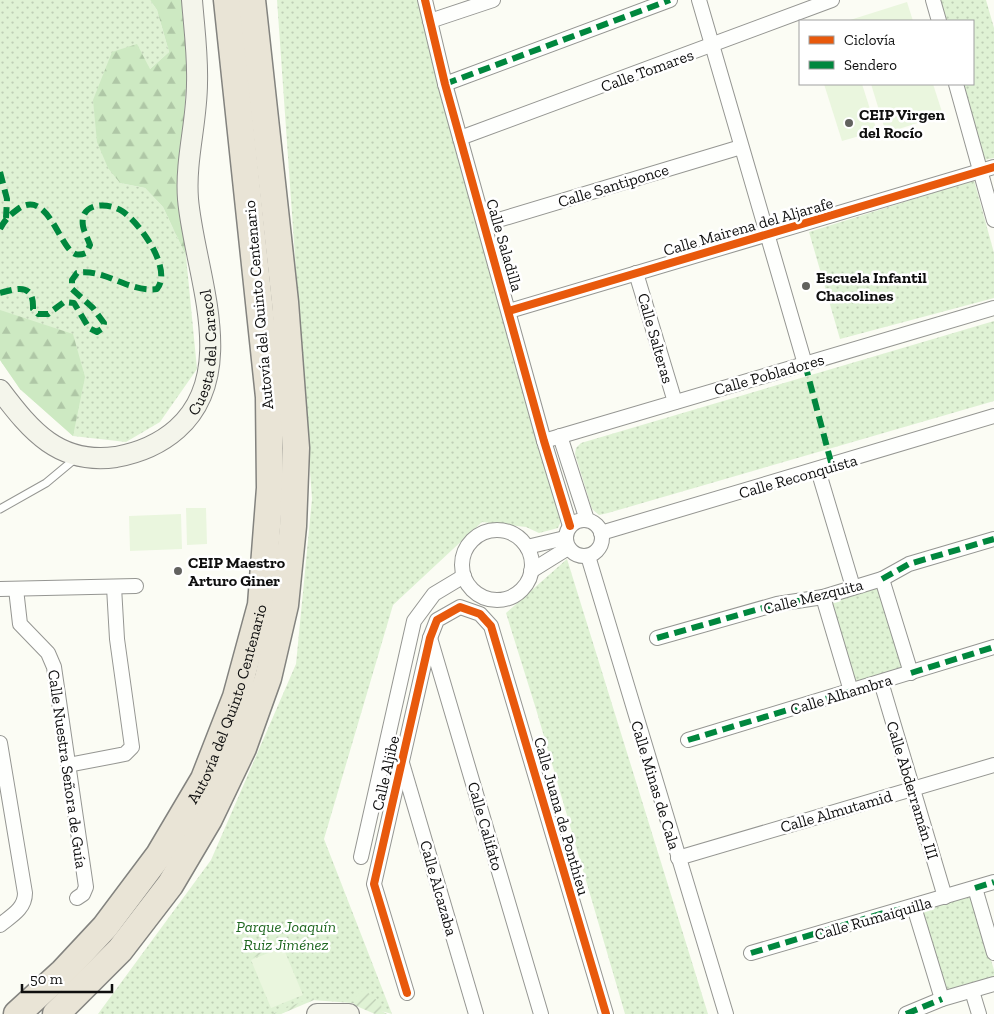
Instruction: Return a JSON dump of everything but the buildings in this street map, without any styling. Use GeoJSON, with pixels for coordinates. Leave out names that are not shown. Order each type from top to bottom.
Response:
{"type":"FeatureCollection","features":[{"type":"Feature","properties":{"kind":"highway","name":"Autovía del Quinto Centenario"},"geometry":{"type":"LineString","coordinates":[[17,1013],[63,972],[105,927],[130,896],[169,838],[204,779],[236,697],[261,604],[270,488],[269,396],[227,0]]}},
{"type":"Feature","properties":{"kind":"highway","name":"Autovía del Quinto Centenario"},"geometry":{"type":"LineString","coordinates":[[56,1014],[125,943],[170,885],[209,819],[246,739],[268,678],[285,605],[293,526],[296,448],[285,302],[252,0]]}},
{"type":"Feature","properties":{"kind":"main road","name":"Cuesta del Caracol"},"geometry":{"type":"LineString","coordinates":[[0,390],[28,426],[46,443],[78,456],[103,459],[128,455],[154,445],[171,434],[189,418],[201,397],[210,355],[209,322],[188,199],[188,159],[197,84],[192,0]]}},
{"type":"Feature","properties":{"kind":"main road"},"geometry":{"type":"LineString","coordinates":[[317,1014],[349,1014]]}},
{"type":"Feature","properties":{"kind":"street","name":"Calle Saladilla"},"geometry":{"type":"LineString","coordinates":[[425,0],[445,84],[509,311],[568,537]]}},
{"type":"Feature","properties":{"kind":"street"},"geometry":{"type":"LineString","coordinates":[[430,21],[493,0]]}},
{"type":"Feature","properties":{"kind":"street"},"geometry":{"type":"LineString","coordinates":[[445,84],[670,0]]}},
{"type":"Feature","properties":{"kind":"street"},"geometry":{"type":"LineString","coordinates":[[699,0],[805,364]]}},
{"type":"Feature","properties":{"kind":"street","name":"Calle Tomares"},"geometry":{"type":"LineString","coordinates":[[460,138],[713,46],[832,0]]}},
{"type":"Feature","properties":{"kind":"street"},"geometry":{"type":"LineString","coordinates":[[933,0],[939,20]]}},
{"type":"Feature","properties":{"kind":"street"},"geometry":{"type":"LineString","coordinates":[[956,85],[994,220]]}},
{"type":"Feature","properties":{"kind":"street","name":"Calle Santiponce"},"geometry":{"type":"LineString","coordinates":[[485,224],[741,147]]}},
{"type":"Feature","properties":{"kind":"street","name":"Calle Mairena del Aljarafe"},"geometry":{"type":"LineString","coordinates":[[509,311],[994,167]]}},
{"type":"Feature","properties":{"kind":"street","name":"Calle Salteras"},"geometry":{"type":"LineString","coordinates":[[636,273],[675,402]]}},
{"type":"Feature","properties":{"kind":"street","name":"Calle Pobladores"},"geometry":{"type":"LineString","coordinates":[[544,441],[994,308]]}},
{"type":"Feature","properties":{"kind":"street","name":"Calle Reconquista"},"geometry":{"type":"LineString","coordinates":[[601,533],[818,470],[994,416]]}},
{"type":"Feature","properties":{"kind":"street"},"geometry":{"type":"LineString","coordinates":[[560,436],[587,520]]}},
{"type":"Feature","properties":{"kind":"street"},"geometry":{"type":"LineString","coordinates":[[818,470],[853,587]]}},
{"type":"Feature","properties":{"kind":"street"},"geometry":{"type":"LineString","coordinates":[[532,571],[568,537],[580,520],[587,520],[596,524],[601,533],[601,545],[593,554],[588,556],[577,555],[568,537]]}},
{"type":"Feature","properties":{"kind":"street"},"geometry":{"type":"LineString","coordinates":[[499,530],[510,533],[520,539],[527,548],[531,559],[532,571],[528,582],[521,591],[511,597],[500,600],[488,599],[469,587],[462,565],[466,549],[477,536],[499,530]]}},
{"type":"Feature","properties":{"kind":"street"},"geometry":{"type":"LineString","coordinates":[[527,548],[568,537]]}},
{"type":"Feature","properties":{"kind":"street","name":"Calle Mezquita"},"geometry":{"type":"LineString","coordinates":[[657,638],[777,604],[823,597],[882,579],[909,564],[994,539]]}},
{"type":"Feature","properties":{"kind":"street","name":"Calle Minas de Cala"},"geometry":{"type":"LineString","coordinates":[[588,556],[726,1014]]}},
{"type":"Feature","properties":{"kind":"street"},"geometry":{"type":"LineString","coordinates":[[361,857],[414,621],[434,594],[464,576]]}},
{"type":"Feature","properties":{"kind":"street"},"geometry":{"type":"LineString","coordinates":[[882,579],[911,673]]}},
{"type":"Feature","properties":{"kind":"street"},"geometry":{"type":"LineString","coordinates":[[0,589],[136,586]]}},
{"type":"Feature","properties":{"kind":"street"},"geometry":{"type":"LineString","coordinates":[[68,765],[125,754],[132,747],[117,639],[114,587]]}},
{"type":"Feature","properties":{"kind":"street","name":"Calle Nuestra Señora de Guía"},"geometry":{"type":"LineString","coordinates":[[16,589],[20,624],[48,653],[54,667],[86,886],[83,894],[77,898]]}},
{"type":"Feature","properties":{"kind":"street"},"geometry":{"type":"LineString","coordinates":[[823,597],[852,691]]}},
{"type":"Feature","properties":{"kind":"street","name":"Calle Aljibe"},"geometry":{"type":"LineString","coordinates":[[407,993],[374,884],[430,638],[437,620],[460,607],[480,614],[491,626]]}},
{"type":"Feature","properties":{"kind":"street","name":"Calle Juana de Ponthieu"},"geometry":{"type":"LineString","coordinates":[[491,626],[606,1014]]}},
{"type":"Feature","properties":{"kind":"street","name":"Calle Califato"},"geometry":{"type":"LineString","coordinates":[[430,638],[541,1014]]}},
{"type":"Feature","properties":{"kind":"street","name":"Calle Alhambra"},"geometry":{"type":"LineString","coordinates":[[688,740],[994,647]]}},
{"type":"Feature","properties":{"kind":"street","name":"Calle Abderramán III"},"geometry":{"type":"LineString","coordinates":[[881,682],[945,897]]}},
{"type":"Feature","properties":{"kind":"street"},"geometry":{"type":"LineString","coordinates":[[0,743],[25,893],[20,909],[0,925]]}},
{"type":"Feature","properties":{"kind":"street","name":"Calle Alcazaba"},"geometry":{"type":"LineString","coordinates":[[402,762],[476,1014]]}},
{"type":"Feature","properties":{"kind":"street","name":"Calle Almutamid"},"geometry":{"type":"LineString","coordinates":[[678,858],[994,765]]}},
{"type":"Feature","properties":{"kind":"street","name":"Calle Rumaiquilla"},"geometry":{"type":"LineString","coordinates":[[751,953],[887,912],[914,907],[994,882]]}},
{"type":"Feature","properties":{"kind":"street"},"geometry":{"type":"LineString","coordinates":[[975,888],[994,953]]}},
{"type":"Feature","properties":{"kind":"street"},"geometry":{"type":"LineString","coordinates":[[914,907],[942,1000]]}},
{"type":"Feature","properties":{"kind":"street"},"geometry":{"type":"LineString","coordinates":[[906,1014],[942,1000],[994,984]]}},
{"type":"Feature","properties":{"kind":"street"},"geometry":{"type":"LineString","coordinates":[[972,991],[979,1014]]}},
{"type":"Feature","properties":{"kind":"lane"},"geometry":{"type":"LineString","coordinates":[[0,510],[46,483],[78,456]]}},
{"type":"Feature","properties":{"kind":"green space"},"geometry":{"type":"Polygon","coordinates":[[[0,0],[150,0],[157,10],[169,52],[150,69],[120,183],[145,188],[163,207],[186,256],[197,369],[160,422],[126,442],[73,436],[20,389],[0,360],[0,0]]]}},
{"type":"Feature","properties":{"kind":"green space"},"geometry":{"type":"Polygon","coordinates":[[[150,0],[183,0],[187,72],[179,194],[186,256],[163,207],[145,188],[120,183],[108,168],[97,142],[93,100],[112,52],[137,44],[150,69],[169,52],[157,10],[150,0]]]}},
{"type":"Feature","properties":{"kind":"green space","name":"Parque Joaquín Ruiz Jiménez"},"geometry":{"type":"Polygon","coordinates":[[[277,0],[421,0],[561,521],[558,528],[539,533],[526,527],[482,522],[393,605],[324,839],[392,1014],[352,1003],[312,1000],[280,1014],[98,1014],[211,860],[296,664],[312,499],[277,0]]]}},
{"type":"Feature","properties":{"kind":"green space"},"geometry":{"type":"Polygon","coordinates":[[[938,0],[986,0],[994,28],[994,158],[984,160],[962,85],[974,85],[974,20],[944,20],[938,0]]]}},
{"type":"Feature","properties":{"kind":"green space"},"geometry":{"type":"Polygon","coordinates":[[[907,2],[913,20],[850,20],[907,2]]]}},
{"type":"Feature","properties":{"kind":"green space"},"geometry":{"type":"Polygon","coordinates":[[[824,85],[862,85],[877,131],[842,141],[824,85]]]}},
{"type":"Feature","properties":{"kind":"green space"},"geometry":{"type":"Polygon","coordinates":[[[871,85],[933,85],[943,115],[886,133],[871,85]]]}},
{"type":"Feature","properties":{"kind":"green space"},"geometry":{"type":"Polygon","coordinates":[[[974,180],[994,253],[994,298],[840,339],[809,232],[974,180]]]}},
{"type":"Feature","properties":{"kind":"green space"},"geometry":{"type":"Polygon","coordinates":[[[0,310],[73,334],[85,377],[73,436],[20,389],[0,360],[0,310]]]}},
{"type":"Feature","properties":{"kind":"green space"},"geometry":{"type":"Polygon","coordinates":[[[994,321],[994,401],[608,513],[599,515],[592,509],[575,454],[576,448],[581,443],[994,321]]]}},
{"type":"Feature","properties":{"kind":"green space"},"geometry":{"type":"Polygon","coordinates":[[[186,508],[206,508],[207,544],[187,545],[186,508]]]}},
{"type":"Feature","properties":{"kind":"green space"},"geometry":{"type":"Polygon","coordinates":[[[181,514],[182,549],[130,551],[129,516],[181,514]]]}},
{"type":"Feature","properties":{"kind":"green space"},"geometry":{"type":"Polygon","coordinates":[[[567,559],[708,1014],[625,1014],[506,613],[567,559]]]}},
{"type":"Feature","properties":{"kind":"green space"},"geometry":{"type":"Polygon","coordinates":[[[880,585],[906,671],[855,687],[828,601],[880,585]]]}},
{"type":"Feature","properties":{"kind":"green space"},"geometry":{"type":"Polygon","coordinates":[[[971,893],[994,970],[994,981],[946,996],[919,909],[971,893]]]}},
{"type":"Feature","properties":{"kind":"green space"},"geometry":{"type":"Polygon","coordinates":[[[288,938],[291,943],[250,959],[248,954],[288,938]]]}},
{"type":"Feature","properties":{"kind":"green space"},"geometry":{"type":"Polygon","coordinates":[[[283,947],[303,995],[271,1008],[251,960],[283,947]]]}},
{"type":"Feature","properties":{"kind":"green space"},"geometry":{"type":"Polygon","coordinates":[[[365,990],[381,1004],[382,1011],[387,1014],[375,1014],[354,1005],[357,996],[365,990]]]}},
{"type":"Feature","properties":{"kind":"green space"},"geometry":{"type":"Polygon","coordinates":[[[313,997],[314,1000],[281,1014],[272,1014],[313,997]]]}},
{"type":"Feature","properties":{"kind":"marked path"},"geometry":{"type":"LineString","coordinates":[[445,84],[670,0]]}},
{"type":"Feature","properties":{"kind":"marked path"},"geometry":{"type":"LineString","coordinates":[[0,172],[7,199],[6,218]]}},
{"type":"Feature","properties":{"kind":"marked path"},"geometry":{"type":"LineString","coordinates":[[0,229],[4,222],[18,209],[28,205],[36,206],[44,211],[72,252],[81,255],[86,253],[90,245],[83,226],[85,212],[96,206],[109,206],[122,211],[137,225],[152,247],[161,270],[161,280],[157,289],[137,287],[97,274],[77,273],[72,280],[72,289],[93,308],[104,323],[103,328],[97,332],[89,328],[74,303],[64,302],[48,314],[38,314],[33,309],[33,301],[28,291],[19,289],[0,293]]}},
{"type":"Feature","properties":{"kind":"marked path"},"geometry":{"type":"LineString","coordinates":[[805,364],[832,466]]}},
{"type":"Feature","properties":{"kind":"marked path"},"geometry":{"type":"LineString","coordinates":[[882,579],[909,564],[994,539]]}},
{"type":"Feature","properties":{"kind":"marked path"},"geometry":{"type":"LineString","coordinates":[[657,638],[777,604],[823,597]]}},
{"type":"Feature","properties":{"kind":"marked path"},"geometry":{"type":"LineString","coordinates":[[911,673],[994,647]]}},
{"type":"Feature","properties":{"kind":"marked path"},"geometry":{"type":"LineString","coordinates":[[688,740],[851,691]]}},
{"type":"Feature","properties":{"kind":"marked path"},"geometry":{"type":"LineString","coordinates":[[975,888],[994,882]]}},
{"type":"Feature","properties":{"kind":"marked path"},"geometry":{"type":"LineString","coordinates":[[751,953],[887,912],[914,907]]}},
{"type":"Feature","properties":{"kind":"marked path"},"geometry":{"type":"LineString","coordinates":[[906,1014],[942,999]]}},
{"type":"Feature","properties":{"kind":"cycle path"},"geometry":{"type":"LineString","coordinates":[[425,0],[445,84],[544,441],[570,526]]}},
{"type":"Feature","properties":{"kind":"cycle path"},"geometry":{"type":"LineString","coordinates":[[509,311],[994,167]]}},
{"type":"Feature","properties":{"kind":"cycle path"},"geometry":{"type":"LineString","coordinates":[[407,993],[374,884],[430,638],[437,620],[460,607],[480,614],[491,626],[606,1014]]}},
{"type":"Feature","properties":{"kind":"place","name":"CEIP Virgen del Rocío"},"geometry":{"type":"Point","coordinates":[849,123]}},
{"type":"Feature","properties":{"kind":"place","name":"Escuela Infantil Chacolines"},"geometry":{"type":"Point","coordinates":[806,286]}},
{"type":"Feature","properties":{"kind":"place","name":"CEIP Maestro Arturo Giner"},"geometry":{"type":"Point","coordinates":[178,571]}}]}
